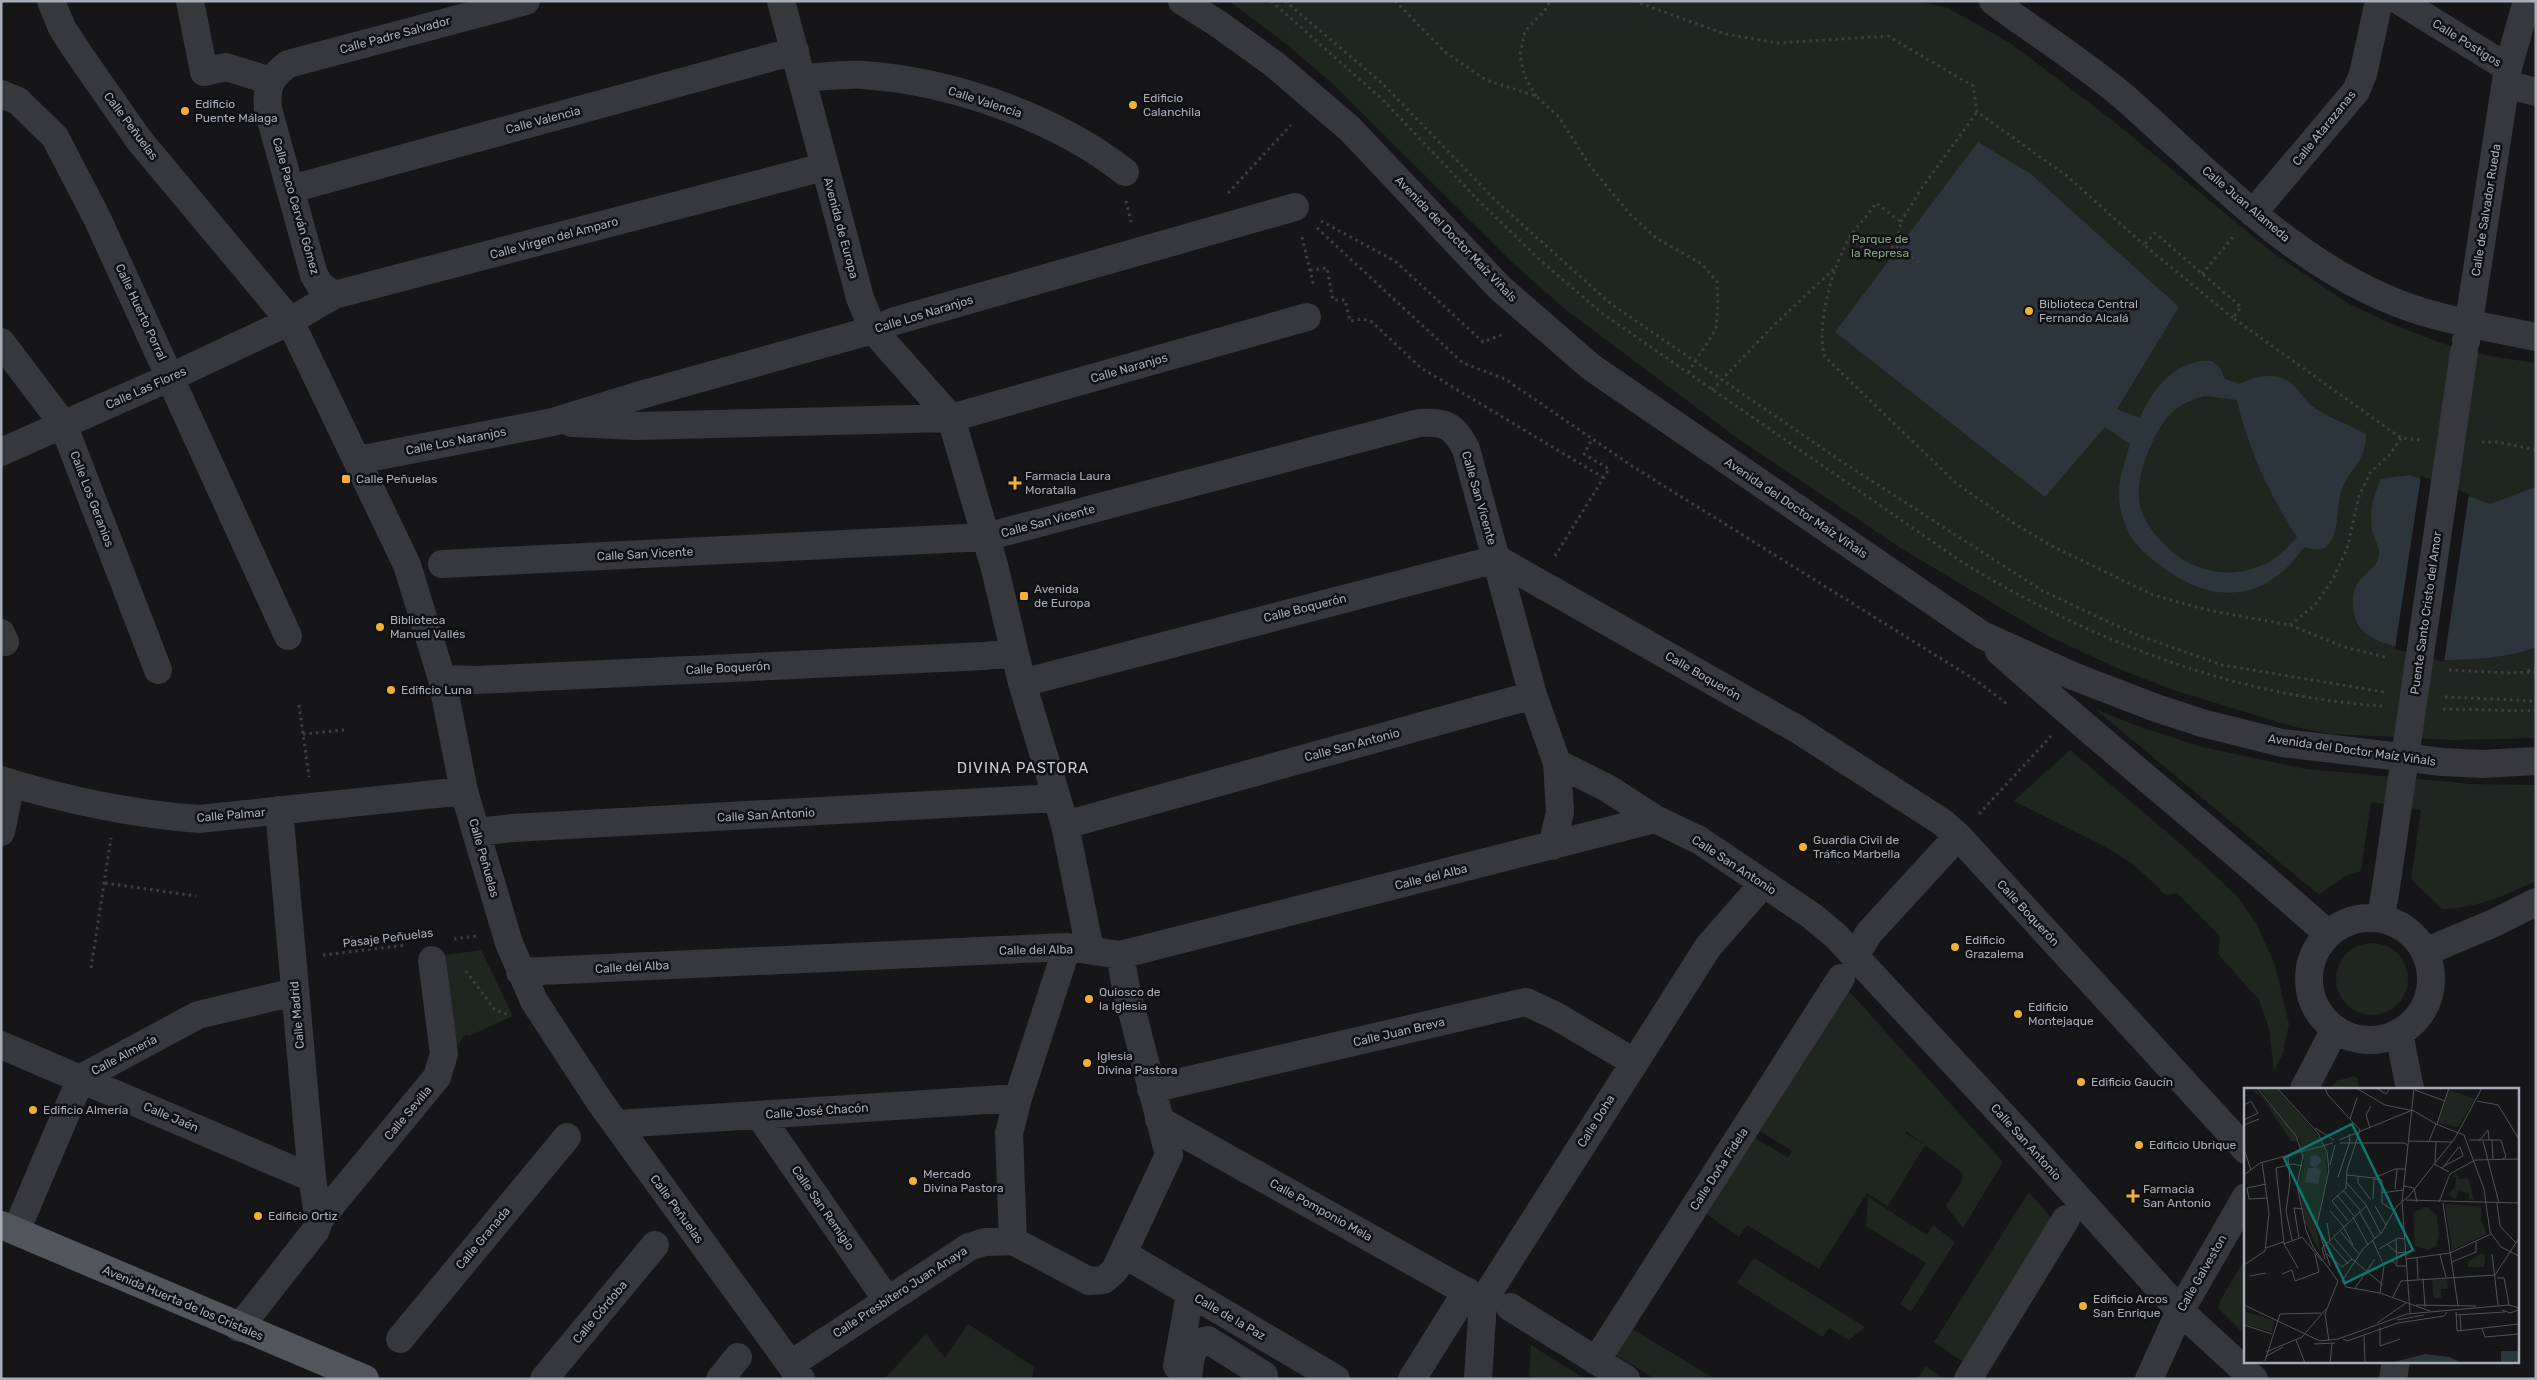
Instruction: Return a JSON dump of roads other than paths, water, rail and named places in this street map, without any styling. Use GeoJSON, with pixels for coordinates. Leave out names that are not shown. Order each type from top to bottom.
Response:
{"type":"FeatureCollection","features":[{"type":"Feature","properties":{"kind":"main road","name":"Avenida Huerta de los Cristales"},"geometry":{"type":"LineString","coordinates":[[9,1228],[239,1328],[365,1379]]}},
{"type":"Feature","properties":{"kind":"street","name":"Calle Peñuelas"},"geometry":{"type":"LineString","coordinates":[[30,1],[62,28]]}},
{"type":"Feature","properties":{"kind":"street","name":"Calle Peñuelas"},"geometry":{"type":"LineString","coordinates":[[51,1],[62,28],[139,140],[290,321],[407,565],[442,679],[464,791],[509,943],[520,972],[534,1000],[617,1124],[796,1371]]}},
{"type":"Feature","properties":{"kind":"street"},"geometry":{"type":"LineString","coordinates":[[190,1],[204,72],[226,66],[271,81]]}},
{"type":"Feature","properties":{"kind":"street","name":"Calle Padre Salvador"},"geometry":{"type":"LineString","coordinates":[[271,81],[288,64],[526,1]]}},
{"type":"Feature","properties":{"kind":"street","name":"Avenida de Europa"},"geometry":{"type":"LineString","coordinates":[[781,1],[860,298],[873,330],[951,418],[986,537],[1022,683],[1065,825],[1079,949]]}},
{"type":"Feature","properties":{"kind":"street","name":"Avenida del Doctor Maíz Viñals"},"geometry":{"type":"LineString","coordinates":[[1182,1],[1217,23],[1274,64],[1350,129],[1500,288],[1591,367],[1982,635],[2074,676],[2156,708],[2202,723],[2282,743],[2443,762],[2482,764],[2536,761]]}},
{"type":"Feature","properties":{"kind":"street","name":"Calle Juan Alameda"},"geometry":{"type":"LineString","coordinates":[[1992,1],[2073,57],[2122,96],[2253,213],[2314,258],[2352,282],[2412,310],[2536,337]]}},
{"type":"Feature","properties":{"kind":"street","name":"Calle Atarazanas"},"geometry":{"type":"LineString","coordinates":[[2253,213],[2356,91],[2363,74],[2379,1]]}},
{"type":"Feature","properties":{"kind":"street","name":"Calle Postigos"},"geometry":{"type":"LineString","coordinates":[[2400,1],[2507,76],[2536,92]]}},
{"type":"Feature","properties":{"kind":"street","name":"Calle de Salvador Rueda"},"geometry":{"type":"LineString","coordinates":[[2464,352],[2507,76],[2527,1]]}},
{"type":"Feature","properties":{"kind":"street","name":"Calle Valencia"},"geometry":{"type":"LineString","coordinates":[[291,189],[795,51]]}},
{"type":"Feature","properties":{"kind":"street","name":"Calle Valencia"},"geometry":{"type":"LineString","coordinates":[[802,78],[862,75],[959,92],[1003,106],[1071,136],[1102,154],[1125,172]]}},
{"type":"Feature","properties":{"kind":"street","name":"Calle Paco Cerván Gómez"},"geometry":{"type":"LineString","coordinates":[[271,81],[267,93],[268,108],[314,275],[320,285],[334,294]]}},
{"type":"Feature","properties":{"kind":"street","name":"Calle Huerto Porral"},"geometry":{"type":"LineString","coordinates":[[1,94],[18,101],[55,137],[97,218],[288,636]]}},
{"type":"Feature","properties":{"kind":"street","name":"Calle Virgen del Amparo"},"geometry":{"type":"LineString","coordinates":[[290,321],[334,294],[824,167]]}},
{"type":"Feature","properties":{"kind":"street","name":"Calle Los Naranjos"},"geometry":{"type":"LineString","coordinates":[[358,460],[553,422],[644,394],[873,330],[895,321],[1294,207]]}},
{"type":"Feature","properties":{"kind":"street","name":"Calle Naranjos"},"geometry":{"type":"LineString","coordinates":[[951,418],[1307,317]]}},
{"type":"Feature","properties":{"kind":"street","name":"Calle Las Flores"},"geometry":{"type":"LineString","coordinates":[[1,452],[171,377],[290,321]]}},
{"type":"Feature","properties":{"kind":"street","name":"Calle Los Geranios"},"geometry":{"type":"LineString","coordinates":[[1,342],[63,424],[158,670]]}},
{"type":"Feature","properties":{"kind":"street","name":"Puente Santo Cristo del Amor"},"geometry":{"type":"LineString","coordinates":[[2381,918],[2464,352]]}},
{"type":"Feature","properties":{"kind":"street","name":"Calle Los Naranjos"},"geometry":{"type":"LineString","coordinates":[[553,422],[637,426],[951,418]]}},
{"type":"Feature","properties":{"kind":"street","name":"Calle San Vicente"},"geometry":{"type":"LineString","coordinates":[[442,564],[986,537],[1419,422],[1439,422],[1455,430],[1466,450],[1534,695]]}},
{"type":"Feature","properties":{"kind":"street","name":"Calle Boquerón"},"geometry":{"type":"LineString","coordinates":[[1022,683],[1497,559],[1797,729],[1942,822],[1958,836],[2244,1148]]}},
{"type":"Feature","properties":{"kind":"street"},"geometry":{"type":"LineString","coordinates":[[1982,635],[2070,715],[2256,870],[2328,934]]}},
{"type":"Feature","properties":{"kind":"street","name":"Calle Boquerón"},"geometry":{"type":"LineString","coordinates":[[442,679],[506,678],[1014,653]]}},
{"type":"Feature","properties":{"kind":"street"},"geometry":{"type":"LineString","coordinates":[[1534,695],[1557,763],[1560,812],[1552,846]]}},
{"type":"Feature","properties":{"kind":"street","name":"Calle San Antonio"},"geometry":{"type":"LineString","coordinates":[[1065,825],[1534,695]]}},
{"type":"Feature","properties":{"kind":"street","name":"Calle San Antonio"},"geometry":{"type":"LineString","coordinates":[[1557,763],[1609,789],[1655,819],[1699,840],[1812,916],[1848,967],[2180,1311],[2254,1379]]}},
{"type":"Feature","properties":{"kind":"street"},"geometry":{"type":"LineString","coordinates":[[1,832],[6,782]]}},
{"type":"Feature","properties":{"kind":"street","name":"Calle Palmar"},"geometry":{"type":"LineString","coordinates":[[6,782],[116,808],[161,816],[199,818],[464,791]]}},
{"type":"Feature","properties":{"kind":"street","name":"Calle San Antonio"},"geometry":{"type":"LineString","coordinates":[[476,832],[1056,798]]}},
{"type":"Feature","properties":{"kind":"street","name":"Calle Madrid"},"geometry":{"type":"LineString","coordinates":[[279,810],[312,1178],[319,1220]]}},
{"type":"Feature","properties":{"kind":"street","name":"Calle del Alba"},"geometry":{"type":"LineString","coordinates":[[520,972],[1079,949],[1120,956],[1655,819]]}},
{"type":"Feature","properties":{"kind":"street","name":"Calle Doña Fidela"},"geometry":{"type":"LineString","coordinates":[[1596,1361],[1869,934],[1958,836]]}},
{"type":"Feature","properties":{"kind":"street","name":"Calle Doha"},"geometry":{"type":"LineString","coordinates":[[1478,1379],[1475,1296],[1634,1062],[1708,947],[1763,884]]}},
{"type":"Feature","properties":{"kind":"street"},"geometry":{"type":"LineString","coordinates":[[2425,952],[2536,902]]}},
{"type":"Feature","properties":{"kind":"street"},"geometry":{"type":"LineString","coordinates":[[2362,918],[2381,918],[2399,924],[2414,936],[2425,952],[2431,970],[2430,989],[2425,1006],[2414,1022],[2399,1033],[2383,1039],[2366,1040],[2350,1037],[2335,1029],[2322,1016],[2313,1001],[2309,983],[2311,965],[2317,948],[2328,934],[2344,924],[2362,918]]}},
{"type":"Feature","properties":{"kind":"street"},"geometry":{"type":"LineString","coordinates":[[1079,949],[1018,1098],[1009,1134],[1010,1192],[1013,1241],[1089,1282],[1104,1280],[1115,1270],[1169,1155],[1151,1089],[1120,956]]}},
{"type":"Feature","properties":{"kind":"street","name":"Calle Sevilla"},"geometry":{"type":"LineString","coordinates":[[239,1328],[316,1230],[319,1220],[438,1077],[444,1054],[440,950]]}},
{"type":"Feature","properties":{"kind":"street","name":"Calle Almería"},"geometry":{"type":"LineString","coordinates":[[9,1228],[81,1078],[198,1015],[295,992]]}},
{"type":"Feature","properties":{"kind":"street","name":"Calle Juan Breva"},"geometry":{"type":"LineString","coordinates":[[1151,1089],[1526,1002],[1556,1016],[1634,1062]]}},
{"type":"Feature","properties":{"kind":"street"},"geometry":{"type":"LineString","coordinates":[[2305,1088],[2335,1029]]}},
{"type":"Feature","properties":{"kind":"street"},"geometry":{"type":"LineString","coordinates":[[2399,1033],[2410,1088]]}},
{"type":"Feature","properties":{"kind":"street","name":"Calle Jaén"},"geometry":{"type":"LineString","coordinates":[[1,1045],[312,1178]]}},
{"type":"Feature","properties":{"kind":"street","name":"Calle José Chacón"},"geometry":{"type":"LineString","coordinates":[[617,1124],[1018,1098]]}},
{"type":"Feature","properties":{"kind":"street","name":"Calle San Remigio"},"geometry":{"type":"LineString","coordinates":[[759,1115],[887,1300]]}},
{"type":"Feature","properties":{"kind":"street","name":"Calle Pomponio Mela"},"geometry":{"type":"LineString","coordinates":[[1159,1120],[1475,1296]]}},
{"type":"Feature","properties":{"kind":"street","name":"Calle Granada"},"geometry":{"type":"LineString","coordinates":[[400,1339],[567,1137]]}},
{"type":"Feature","properties":{"kind":"street","name":"Calle Galveston"},"geometry":{"type":"LineString","coordinates":[[2149,1379],[2180,1311],[2244,1200]]}},
{"type":"Feature","properties":{"kind":"street"},"geometry":{"type":"LineString","coordinates":[[1968,1379],[2066,1219]]}},
{"type":"Feature","properties":{"kind":"street","name":"Calle Presbítero Juan Anaya"},"geometry":{"type":"LineString","coordinates":[[796,1371],[887,1300],[969,1247],[985,1242],[1013,1241]]}},
{"type":"Feature","properties":{"kind":"street","name":"Calle Córdoba"},"geometry":{"type":"LineString","coordinates":[[544,1379],[655,1245]]}},
{"type":"Feature","properties":{"kind":"street","name":"Calle de la Paz"},"geometry":{"type":"LineString","coordinates":[[1124,1254],[1336,1379]]}},
{"type":"Feature","properties":{"kind":"street"},"geometry":{"type":"LineString","coordinates":[[1175,1379],[1190,1294]]}},
{"type":"Feature","properties":{"kind":"street"},"geometry":{"type":"LineString","coordinates":[[1412,1379],[1475,1296]]}},
{"type":"Feature","properties":{"kind":"street"},"geometry":{"type":"LineString","coordinates":[[1510,1307],[1626,1379]]}},
{"type":"Feature","properties":{"kind":"street"},"geometry":{"type":"LineString","coordinates":[[1188,1379],[1194,1347],[1200,1341],[1208,1340],[1264,1375],[1261,1379]]}},
{"type":"Feature","properties":{"kind":"street"},"geometry":{"type":"LineString","coordinates":[[720,1379],[738,1357]]}},
{"type":"Feature","properties":{"kind":"street"},"geometry":{"type":"LineString","coordinates":[[2393,1379],[2396,1362]]}},
{"type":"Feature","properties":{"kind":"place","name":"Edificio Calanchila"},"geometry":{"type":"Point","coordinates":[1133,105]}},
{"type":"Feature","properties":{"kind":"place","name":"Edificio Puente Málaga"},"geometry":{"type":"Point","coordinates":[185,111]}},
{"type":"Feature","properties":{"kind":"place","name":"Biblioteca Central Fernando Alcalá"},"geometry":{"type":"Point","coordinates":[2029,311]}},
{"type":"Feature","properties":{"kind":"place","name":"Calle Peñuelas"},"geometry":{"type":"Point","coordinates":[346,479]}},
{"type":"Feature","properties":{"kind":"place","name":"Farmacia Laura Moratalla"},"geometry":{"type":"Point","coordinates":[1015,483]}},
{"type":"Feature","properties":{"kind":"place","name":"Avenida de Europa"},"geometry":{"type":"Point","coordinates":[1024,596]}},
{"type":"Feature","properties":{"kind":"place","name":"Biblioteca Manuel Vallés"},"geometry":{"type":"Point","coordinates":[380,627]}},
{"type":"Feature","properties":{"kind":"place","name":"Edificio Luna"},"geometry":{"type":"Point","coordinates":[391,690]}},
{"type":"Feature","properties":{"kind":"place","name":"Guardia Civil de Tráfico Marbella"},"geometry":{"type":"Point","coordinates":[1803,847]}},
{"type":"Feature","properties":{"kind":"place","name":"Edificio Grazalema"},"geometry":{"type":"Point","coordinates":[1955,947]}},
{"type":"Feature","properties":{"kind":"place","name":"Quiosco de la Iglesia"},"geometry":{"type":"Point","coordinates":[1089,999]}},
{"type":"Feature","properties":{"kind":"place","name":"Edificio Montejaque"},"geometry":{"type":"Point","coordinates":[2018,1014]}},
{"type":"Feature","properties":{"kind":"place","name":"Iglesia Divina Pastora"},"geometry":{"type":"Point","coordinates":[1087,1063]}},
{"type":"Feature","properties":{"kind":"place","name":"Edificio Gaucín"},"geometry":{"type":"Point","coordinates":[2081,1082]}},
{"type":"Feature","properties":{"kind":"place","name":"Edificio Almería"},"geometry":{"type":"Point","coordinates":[33,1110]}},
{"type":"Feature","properties":{"kind":"place","name":"Edificio Ubrique"},"geometry":{"type":"Point","coordinates":[2139,1145]}},
{"type":"Feature","properties":{"kind":"place","name":"Mercado Divina Pastora"},"geometry":{"type":"Point","coordinates":[913,1181]}},
{"type":"Feature","properties":{"kind":"place","name":"Farmacia San Antonio"},"geometry":{"type":"Point","coordinates":[2133,1196]}},
{"type":"Feature","properties":{"kind":"place","name":"Edificio Ortiz"},"geometry":{"type":"Point","coordinates":[258,1216]}},
{"type":"Feature","properties":{"kind":"place","name":"Edificio Arcos San Enrique"},"geometry":{"type":"Point","coordinates":[2083,1306]}},
{"type":"Feature","properties":{"kind":"district","name":"DIVINA PASTORA"},"geometry":{"type":"Point","coordinates":[1023,768]}},
{"type":"Feature","properties":{"kind":"park label","name":"Parque de la Represa"},"geometry":{"type":"Point","coordinates":[1880,246]}}]}
